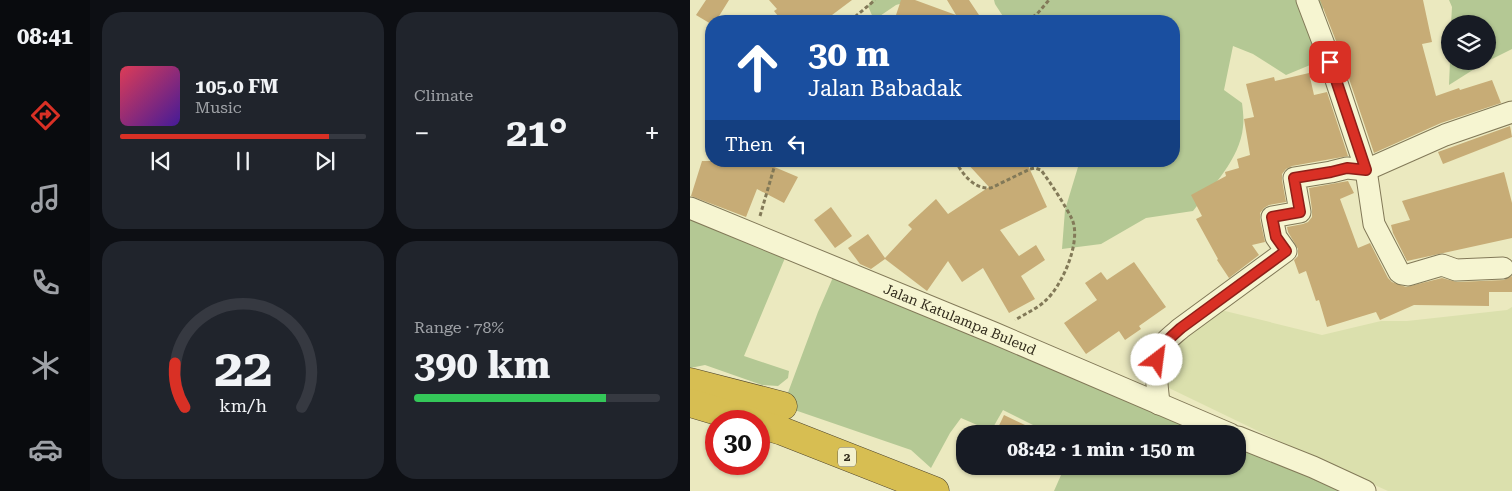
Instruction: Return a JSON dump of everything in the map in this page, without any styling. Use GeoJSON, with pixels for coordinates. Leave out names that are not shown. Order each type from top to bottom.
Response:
{"type":"FeatureCollection","features":[{"type":"Feature","properties":{"kind":"highway"},"geometry":{"type":"LineString","coordinates":[[690,382],[783,406]]}},
{"type":"Feature","properties":{"kind":"highway"},"geometry":{"type":"LineString","coordinates":[[690,402],[716,410]]}},
{"type":"Feature","properties":{"kind":"highway","name":"2"},"geometry":{"type":"LineString","coordinates":[[770,427],[935,491]]}},
{"type":"Feature","properties":{"kind":"street"},"geometry":{"type":"LineString","coordinates":[[1307,0],[1326,50],[1366,170],[1374,224],[1399,272],[1408,275],[1442,265],[1456,270],[1503,268]]}},
{"type":"Feature","properties":{"kind":"street"},"geometry":{"type":"LineString","coordinates":[[1159,404],[1157,370],[1159,351],[1165,342],[1181,328],[1286,251],[1276,237],[1272,217],[1300,212],[1294,178],[1347,168],[1366,170],[1445,135],[1512,112]]}},
{"type":"Feature","properties":{"kind":"street","name":"Jalan Katulampa Buleud"},"geometry":{"type":"LineString","coordinates":[[690,208],[994,333],[1209,425]]}},
{"type":"Feature","properties":{"kind":"street"},"geometry":{"type":"LineString","coordinates":[[1246,440],[1310,465],[1365,491]]}},
{"type":"Feature","properties":{"kind":"path"},"geometry":{"type":"LineString","coordinates":[[857,15],[874,0]]}},
{"type":"Feature","properties":{"kind":"path"},"geometry":{"type":"LineString","coordinates":[[1036,15],[1049,0]]}},
{"type":"Feature","properties":{"kind":"path"},"geometry":{"type":"LineString","coordinates":[[755,234],[774,167]]}},
{"type":"Feature","properties":{"kind":"path"},"geometry":{"type":"LineString","coordinates":[[959,167],[970,182],[984,189],[991,188],[1030,169],[1041,170],[1072,220],[1075,234],[1073,249],[1064,275],[1045,301],[994,333]]}},
{"type":"Feature","properties":{"kind":"green space"},"geometry":{"type":"Polygon","coordinates":[[[872,0],[913,0],[896,5],[881,15],[872,15],[868,6],[872,0]]]}},
{"type":"Feature","properties":{"kind":"green space"},"geometry":{"type":"Polygon","coordinates":[[[994,0],[1326,0],[1323,8],[1318,60],[1315,63],[1286,75],[1253,54],[1233,46],[1224,90],[1242,103],[1243,127],[1241,139],[1224,172],[1193,211],[1146,218],[1101,244],[1062,249],[1065,210],[1078,167],[1180,167],[1180,15],[1002,15],[994,0]]]}},
{"type":"Feature","properties":{"kind":"green space"},"geometry":{"type":"Polygon","coordinates":[[[1449,0],[1512,0],[1512,49],[1496,57],[1496,15],[1452,15],[1452,7],[1449,0]]]}},
{"type":"Feature","properties":{"kind":"green space"},"geometry":{"type":"Polygon","coordinates":[[[1450,70],[1473,70],[1449,85],[1450,70]]]}},
{"type":"Feature","properties":{"kind":"green space"},"geometry":{"type":"Polygon","coordinates":[[[690,206],[790,246],[744,356],[789,371],[788,378],[778,386],[762,385],[705,365],[690,368],[690,206]]]}},
{"type":"Feature","properties":{"kind":"green space"},"geometry":{"type":"Polygon","coordinates":[[[837,268],[1211,425],[1033,425],[1003,410],[994,425],[977,425],[961,418],[950,433],[931,468],[911,450],[783,406],[818,312],[837,268]]]}},
{"type":"Feature","properties":{"kind":"green space"},"geometry":{"type":"Polygon","coordinates":[[[1512,307],[1512,491],[1388,491],[1310,456],[1142,375],[1221,310],[1322,335],[1381,321],[1407,321],[1507,310],[1512,307]]]}},
{"type":"Feature","properties":{"kind":"green space"},"geometry":{"type":"Polygon","coordinates":[[[1246,439],[1365,491],[1054,491],[1061,475],[1246,475],[1246,439]]]}},
{"type":"Feature","properties":{"kind":"building"},"geometry":{"type":"Polygon","coordinates":[[[706,0],[729,0],[720,15],[705,15],[705,20],[696,15],[706,0]]]}},
{"type":"Feature","properties":{"kind":"building"},"geometry":{"type":"Polygon","coordinates":[[[769,0],[852,0],[832,15],[777,15],[774,11],[777,9],[769,0]]]}},
{"type":"Feature","properties":{"kind":"building"},"geometry":{"type":"Polygon","coordinates":[[[901,0],[915,0],[956,15],[896,15],[901,0]]]}},
{"type":"Feature","properties":{"kind":"building"},"geometry":{"type":"Polygon","coordinates":[[[947,0],[969,0],[979,15],[956,15],[947,0]]]}},
{"type":"Feature","properties":{"kind":"building"},"geometry":{"type":"Polygon","coordinates":[[[1320,0],[1423,0],[1432,42],[1422,44],[1436,96],[1492,80],[1501,103],[1441,123],[1374,153],[1338,46],[1320,0]]]}},
{"type":"Feature","properties":{"kind":"building"},"geometry":{"type":"Polygon","coordinates":[[[1309,73],[1314,95],[1327,92],[1348,156],[1292,166],[1286,169],[1282,174],[1282,180],[1286,202],[1269,205],[1260,213],[1265,242],[1252,245],[1259,255],[1229,278],[1217,260],[1196,219],[1202,216],[1191,195],[1226,176],[1225,172],[1239,168],[1237,159],[1250,155],[1244,119],[1254,117],[1246,84],[1274,77],[1275,81],[1309,73]]]}},
{"type":"Feature","properties":{"kind":"building"},"geometry":{"type":"Polygon","coordinates":[[[1510,126],[1512,137],[1443,164],[1438,152],[1510,126]]]}},
{"type":"Feature","properties":{"kind":"building"},"geometry":{"type":"Polygon","coordinates":[[[702,161],[705,161],[705,167],[774,167],[798,177],[784,203],[757,189],[746,217],[691,196],[702,161]]]}},
{"type":"Feature","properties":{"kind":"building"},"geometry":{"type":"Polygon","coordinates":[[[971,167],[1029,167],[1047,207],[1000,230],[1019,256],[1036,245],[1045,260],[1021,276],[1035,299],[1009,313],[983,268],[962,282],[948,261],[927,291],[885,259],[871,269],[860,264],[848,248],[868,234],[885,258],[912,229],[908,225],[936,199],[948,214],[989,187],[971,167]]]}},
{"type":"Feature","properties":{"kind":"building"},"geometry":{"type":"Polygon","coordinates":[[[1504,172],[1512,203],[1512,238],[1407,261],[1391,225],[1410,220],[1402,201],[1504,172]]]}},
{"type":"Feature","properties":{"kind":"building"},"geometry":{"type":"Polygon","coordinates":[[[1348,181],[1354,193],[1340,199],[1358,248],[1370,243],[1388,278],[1392,282],[1406,287],[1442,278],[1457,282],[1504,280],[1512,276],[1512,292],[1489,292],[1489,306],[1414,305],[1380,320],[1376,312],[1327,327],[1319,300],[1316,301],[1306,271],[1299,274],[1294,260],[1298,256],[1298,249],[1287,227],[1308,222],[1312,217],[1309,188],[1348,181]]]}},
{"type":"Feature","properties":{"kind":"building"},"geometry":{"type":"Polygon","coordinates":[[[831,207],[852,236],[835,248],[814,220],[831,207]]]}},
{"type":"Feature","properties":{"kind":"building"},"geometry":{"type":"Polygon","coordinates":[[[1134,262],[1166,307],[1139,326],[1141,329],[1125,340],[1119,331],[1086,354],[1064,323],[1097,300],[1085,283],[1101,272],[1107,280],[1134,262]]]}},
{"type":"Feature","properties":{"kind":"building"},"geometry":{"type":"Polygon","coordinates":[[[1004,415],[1025,425],[999,425],[1004,415]]]}},
{"type":"Feature","properties":{"kind":"route"},"geometry":{"type":"LineString","coordinates":[[1157,360],[1159,351],[1165,342],[1181,328],[1286,251],[1276,237],[1272,217],[1300,212],[1294,178],[1347,168],[1366,170],[1330,62]]}}]}
